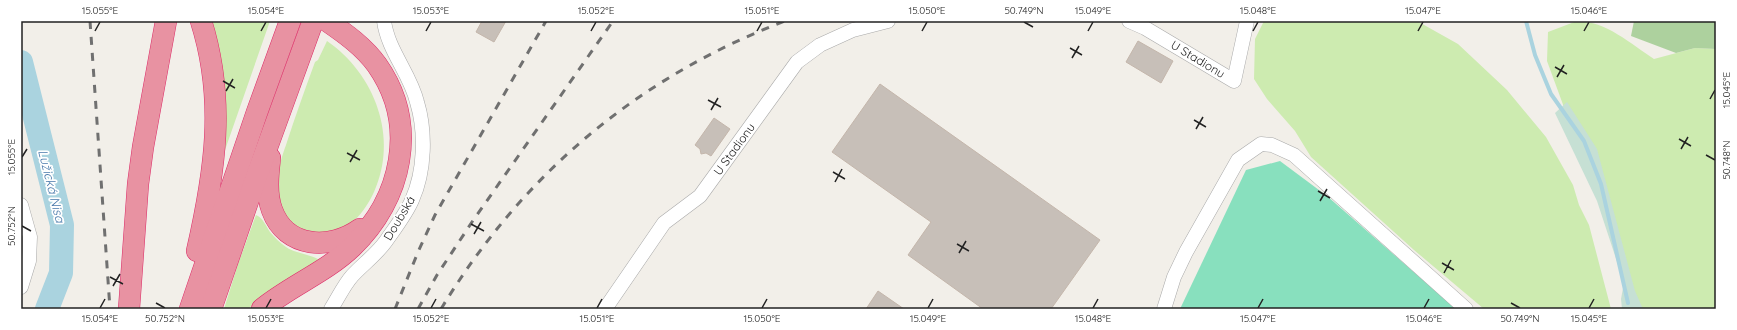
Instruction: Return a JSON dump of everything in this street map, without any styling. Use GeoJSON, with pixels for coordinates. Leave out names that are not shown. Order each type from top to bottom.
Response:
{"type":"FeatureCollection","features":[{"type":"Feature","properties":{"kind":"highway"},"geometry":{"type":"LineString","coordinates":[[129,309],[141,162],[166,21]]}},
{"type":"Feature","properties":{"kind":"highway"},"geometry":{"type":"LineString","coordinates":[[184,309],[208,202],[215,152],[215,100],[212,72],[209,54],[200,21]]}},
{"type":"Feature","properties":{"kind":"highway"},"geometry":{"type":"LineString","coordinates":[[211,309],[313,21]]}},
{"type":"Feature","properties":{"kind":"highway"},"geometry":{"type":"LineString","coordinates":[[262,309],[276,298],[328,265],[350,248],[369,229],[384,207],[393,187],[399,165],[401,135],[396,106],[391,92],[377,66],[358,44],[330,24]]}},
{"type":"Feature","properties":{"kind":"highway"},"geometry":{"type":"LineString","coordinates":[[190,309],[254,119],[287,30]]}},
{"type":"Feature","properties":{"kind":"highway"},"geometry":{"type":"LineString","coordinates":[[279,114],[271,149],[268,184],[269,200],[275,218],[288,232],[308,243],[332,243],[356,232],[368,224],[384,207]]}},
{"type":"Feature","properties":{"kind":"street","name":"Doubská"},"geometry":{"type":"LineString","coordinates":[[331,309],[351,277],[385,242],[403,216],[412,200],[421,163],[422,129],[417,101],[409,80],[385,31],[384,21]]}},
{"type":"Feature","properties":{"kind":"street","name":"U Stadionu"},"geometry":{"type":"LineString","coordinates":[[605,309],[664,223],[700,196],[797,62],[820,45],[853,30],[888,21]]}},
{"type":"Feature","properties":{"kind":"street","name":"U Stadionu"},"geometry":{"type":"LineString","coordinates":[[1129,21],[1145,28],[1234,81],[1247,21]]}},
{"type":"Feature","properties":{"kind":"street"},"geometry":{"type":"LineString","coordinates":[[1164,309],[1174,277],[1186,252],[1238,160],[1261,144],[1272,145],[1294,155],[1466,309]]}},
{"type":"Feature","properties":{"kind":"street"},"geometry":{"type":"LineString","coordinates":[[21,205],[30,237],[29,261],[21,287]]}},
{"type":"Feature","properties":{"kind":"green space"},"geometry":{"type":"Polygon","coordinates":[[[212,21],[270,21],[225,150],[226,117],[224,85],[212,21]]]}},
{"type":"Feature","properties":{"kind":"green space"},"geometry":{"type":"Polygon","coordinates":[[[1264,21],[1417,21],[1458,44],[1507,90],[1546,137],[1573,185],[1579,205],[1589,225],[1611,309],[1484,309],[1414,250],[1311,157],[1295,131],[1267,99],[1254,79],[1255,39],[1264,21]]]}},
{"type":"Feature","properties":{"kind":"green space"},"geometry":{"type":"Polygon","coordinates":[[[1577,21],[1588,22],[1608,29],[1618,34],[1654,59],[1695,48],[1716,49],[1716,309],[1638,309],[1547,61],[1548,32],[1577,21]]]}},
{"type":"Feature","properties":{"kind":"green space"},"geometry":{"type":"Polygon","coordinates":[[[1634,21],[1716,21],[1716,49],[1695,48],[1676,53],[1631,36],[1634,21]]]}},
{"type":"Feature","properties":{"kind":"green space"},"geometry":{"type":"Polygon","coordinates":[[[327,41],[344,55],[358,71],[370,89],[378,109],[383,129],[384,150],[381,171],[374,192],[361,214],[350,224],[319,235],[307,232],[295,226],[286,218],[282,213],[279,204],[277,183],[281,159],[300,103],[315,62],[318,60],[327,41]]]}},
{"type":"Feature","properties":{"kind":"green space"},"geometry":{"type":"Polygon","coordinates":[[[1567,102],[1597,149],[1635,291],[1643,309],[1622,309],[1621,299],[1624,283],[1597,201],[1555,113],[1567,102]]]}},
{"type":"Feature","properties":{"kind":"green space"},"geometry":{"type":"Polygon","coordinates":[[[1280,161],[1327,196],[1456,309],[1180,309],[1246,170],[1280,161]]]}},
{"type":"Feature","properties":{"kind":"green space"},"geometry":{"type":"Polygon","coordinates":[[[256,215],[262,220],[270,232],[284,245],[294,251],[319,260],[257,301],[248,309],[224,309],[238,264],[256,215]]]}},
{"type":"Feature","properties":{"kind":"building"},"geometry":{"type":"Polygon","coordinates":[[[482,21],[506,21],[494,42],[476,32],[482,21]]]}},
{"type":"Feature","properties":{"kind":"building"},"geometry":{"type":"Polygon","coordinates":[[[1138,41],[1173,61],[1161,83],[1126,62],[1138,41]]]}},
{"type":"Feature","properties":{"kind":"building"},"geometry":{"type":"Polygon","coordinates":[[[880,84],[1100,240],[1051,309],[983,309],[908,255],[931,222],[832,152],[880,84]]]}},
{"type":"Feature","properties":{"kind":"building"},"geometry":{"type":"Polygon","coordinates":[[[714,118],[730,129],[711,156],[706,153],[701,154],[700,149],[695,145],[714,118]]]}},
{"type":"Feature","properties":{"kind":"building"},"geometry":{"type":"Polygon","coordinates":[[[878,291],[904,309],[866,309],[878,291]]]}},
{"type":"Feature","properties":{"kind":"waterway"},"geometry":{"type":"LineString","coordinates":[[1526,21],[1535,55],[1551,94],[1584,141],[1601,184],[1628,303]]}},
{"type":"Feature","properties":{"kind":"waterway","name":"Lužická Nisa"},"geometry":{"type":"LineString","coordinates":[[21,62],[62,225],[61,273],[47,309]]}},
{"type":"Feature","properties":{"kind":"railway"},"geometry":{"type":"LineString","coordinates":[[90,21],[110,309]]}},
{"type":"Feature","properties":{"kind":"railway"},"geometry":{"type":"LineString","coordinates":[[395,309],[435,215],[546,21]]}},
{"type":"Feature","properties":{"kind":"railway"},"geometry":{"type":"LineString","coordinates":[[418,309],[437,275],[472,222],[613,21]]}},
{"type":"Feature","properties":{"kind":"railway"},"geometry":{"type":"LineString","coordinates":[[441,309],[473,260],[508,215],[547,174],[588,136],[633,101],[681,71],[731,44],[785,21]]}}]}
